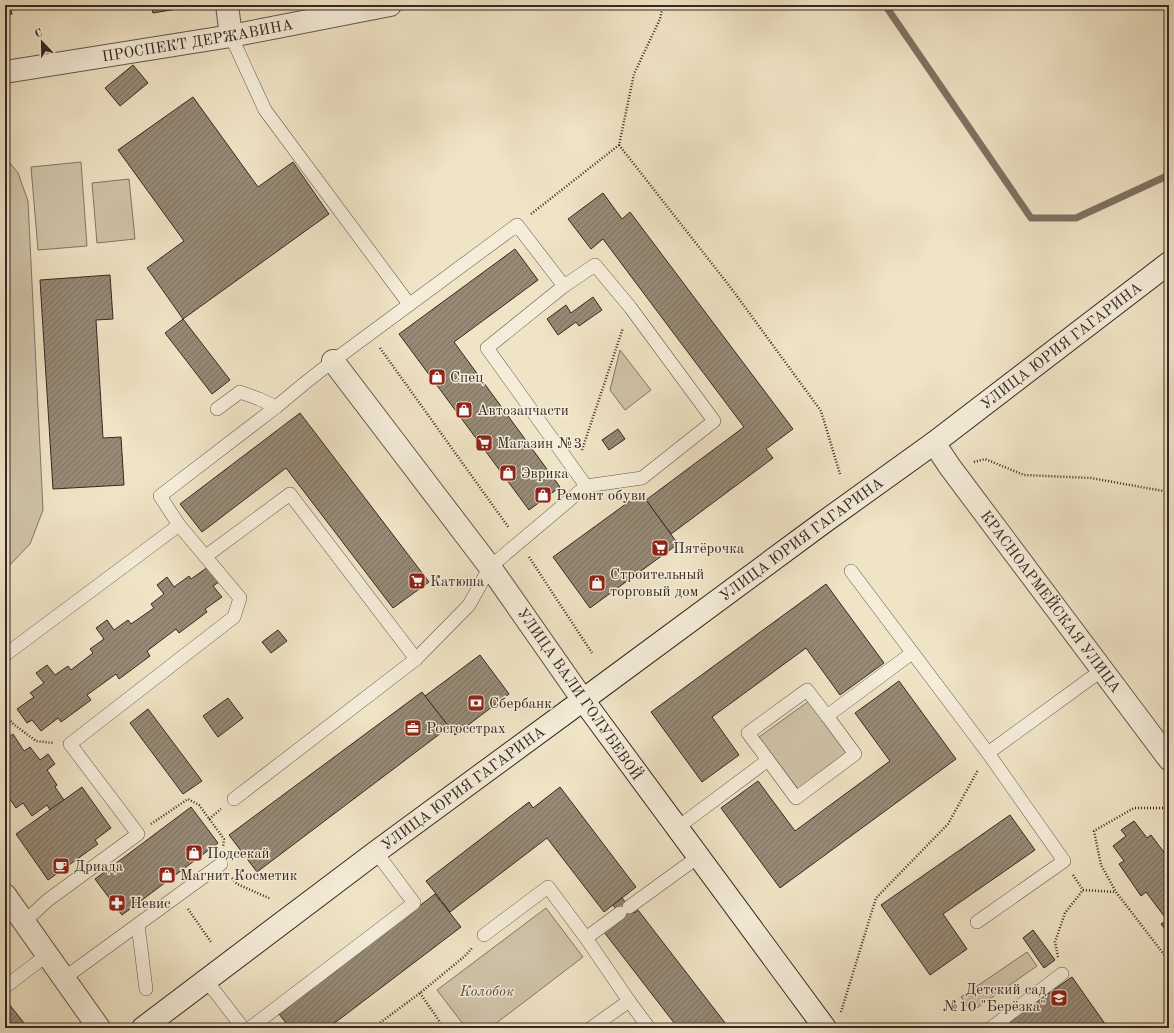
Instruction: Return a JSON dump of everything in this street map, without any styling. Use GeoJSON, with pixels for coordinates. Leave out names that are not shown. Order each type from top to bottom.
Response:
{"type":"FeatureCollection","features":[{"type":"Feature","properties":{"kind":"main road"},"geometry":{"type":"LineString","coordinates":[[228,5],[231,36]]}},
{"type":"Feature","properties":{"kind":"main road","name":"ПРОСПЕКТ ДЕРЖАВИНА"},"geometry":{"type":"LineString","coordinates":[[5,72],[231,36],[390,5]]}},
{"type":"Feature","properties":{"kind":"main road","name":"УЛИЦА ЮРИЯ ГАГАРИНА"},"geometry":{"type":"LineString","coordinates":[[143,1028],[376,852],[934,443],[1169,264]]}},
{"type":"Feature","properties":{"kind":"main road","name":"УЛИЦА ВАЛИ ГОЛУБЕВОЙ"},"geometry":{"type":"LineString","coordinates":[[333,361],[490,567],[583,700],[825,1028]]}},
{"type":"Feature","properties":{"kind":"main road","name":"КРАСНОАРМЕЙСКАЯ УЛИЦА"},"geometry":{"type":"LineString","coordinates":[[934,443],[1169,759]]}},
{"type":"Feature","properties":{"kind":"main road"},"geometry":{"type":"LineString","coordinates":[[5,895],[99,1028]]}},
{"type":"Feature","properties":{"kind":"lane"},"geometry":{"type":"LineString","coordinates":[[231,36],[265,110],[408,304]]}},
{"type":"Feature","properties":{"kind":"lane"},"geometry":{"type":"LineString","coordinates":[[24,922],[48,900],[138,834],[70,744],[234,617],[240,598],[179,525],[160,496],[408,304],[517,226],[564,286]]}},
{"type":"Feature","properties":{"kind":"lane"},"geometry":{"type":"LineString","coordinates":[[234,799],[416,658],[469,605],[490,567],[586,486],[642,478],[714,421],[630,307],[595,264],[564,286],[487,348],[586,486]]}},
{"type":"Feature","properties":{"kind":"lane"},"geometry":{"type":"LineString","coordinates":[[217,409],[240,392],[276,407]]}},
{"type":"Feature","properties":{"kind":"lane"},"geometry":{"type":"LineString","coordinates":[[206,556],[290,494],[416,658]]}},
{"type":"Feature","properties":{"kind":"lane"},"geometry":{"type":"LineString","coordinates":[[5,655],[179,525]]}},
{"type":"Feature","properties":{"kind":"lane"},"geometry":{"type":"LineString","coordinates":[[851,571],[988,753],[1064,861],[977,922]]}},
{"type":"Feature","properties":{"kind":"lane"},"geometry":{"type":"LineString","coordinates":[[827,716],[912,654]]}},
{"type":"Feature","properties":{"kind":"lane"},"geometry":{"type":"LineString","coordinates":[[988,753],[1102,670]]}},
{"type":"Feature","properties":{"kind":"lane"},"geometry":{"type":"LineString","coordinates":[[807,690],[827,716],[855,754],[796,798],[748,733],[807,690]]}},
{"type":"Feature","properties":{"kind":"lane"},"geometry":{"type":"LineString","coordinates":[[677,828],[768,760]]}},
{"type":"Feature","properties":{"kind":"lane"},"geometry":{"type":"LineString","coordinates":[[250,1028],[414,903],[376,852]]}},
{"type":"Feature","properties":{"kind":"lane"},"geometry":{"type":"LineString","coordinates":[[586,938],[698,857]]}},
{"type":"Feature","properties":{"kind":"lane"},"geometry":{"type":"LineString","coordinates":[[63,979],[221,864]]}},
{"type":"Feature","properties":{"kind":"lane"},"geometry":{"type":"LineString","coordinates":[[484,935],[548,887],[649,1028]]}},
{"type":"Feature","properties":{"kind":"lane"},"geometry":{"type":"LineString","coordinates":[[138,925],[146,989]]}},
{"type":"Feature","properties":{"kind":"lane"},"geometry":{"type":"LineString","coordinates":[[5,987],[46,955]]}},
{"type":"Feature","properties":{"kind":"lane"},"geometry":{"type":"LineString","coordinates":[[991,1028],[1062,974]]}},
{"type":"Feature","properties":{"kind":"lane"},"geometry":{"type":"LineString","coordinates":[[206,980],[243,1028]]}},
{"type":"Feature","properties":{"kind":"lane"},"geometry":{"type":"LineString","coordinates":[[592,1028],[629,1001]]}},
{"type":"Feature","properties":{"kind":"path"},"geometry":{"type":"LineString","coordinates":[[517,226],[619,145],[634,74],[660,19],[663,5]]}},
{"type":"Feature","properties":{"kind":"path"},"geometry":{"type":"LineString","coordinates":[[619,145],[731,288],[821,411],[840,474]]}},
{"type":"Feature","properties":{"kind":"path"},"geometry":{"type":"LineString","coordinates":[[575,472],[630,307]]}},
{"type":"Feature","properties":{"kind":"path"},"geometry":{"type":"LineString","coordinates":[[369,334],[519,542],[592,653]]}},
{"type":"Feature","properties":{"kind":"path"},"geometry":{"type":"LineString","coordinates":[[950,466],[985,460],[1024,475],[1091,478],[1169,492]]}},
{"type":"Feature","properties":{"kind":"path"},"geometry":{"type":"LineString","coordinates":[[5,714],[12,723],[36,741],[70,744]]}},
{"type":"Feature","properties":{"kind":"path"},"geometry":{"type":"LineString","coordinates":[[840,1012],[876,898],[948,824],[988,753]]}},
{"type":"Feature","properties":{"kind":"path"},"geometry":{"type":"LineString","coordinates":[[138,834],[188,799],[199,805],[224,839],[221,864],[237,884],[271,899]]}},
{"type":"Feature","properties":{"kind":"path"},"geometry":{"type":"LineString","coordinates":[[1169,808],[1134,808],[1094,831],[1101,865],[1116,892],[1169,961]]}},
{"type":"Feature","properties":{"kind":"path"},"geometry":{"type":"LineString","coordinates":[[1064,861],[1083,890]]}},
{"type":"Feature","properties":{"kind":"path"},"geometry":{"type":"LineString","coordinates":[[1083,890],[1116,892]]}},
{"type":"Feature","properties":{"kind":"path"},"geometry":{"type":"LineString","coordinates":[[1062,974],[1055,942],[1065,913],[1083,890]]}},
{"type":"Feature","properties":{"kind":"path"},"geometry":{"type":"LineString","coordinates":[[178,895],[211,942]]}},
{"type":"Feature","properties":{"kind":"path"},"geometry":{"type":"LineString","coordinates":[[373,1028],[420,993],[465,956],[484,935]]}},
{"type":"Feature","properties":{"kind":"path"},"geometry":{"type":"LineString","coordinates":[[420,993],[444,1028]]}},
{"type":"Feature","properties":{"kind":"green space"},"geometry":{"type":"Polygon","coordinates":[[[5,157],[18,173],[28,201],[43,510],[30,544],[5,570],[5,157]]]}},
{"type":"Feature","properties":{"kind":"green space"},"geometry":{"type":"Polygon","coordinates":[[[81,162],[87,246],[38,250],[31,167],[81,162]]]}},
{"type":"Feature","properties":{"kind":"green space"},"geometry":{"type":"Polygon","coordinates":[[[129,179],[135,239],[97,243],[92,183],[129,179]]]}},
{"type":"Feature","properties":{"kind":"green space"},"geometry":{"type":"Polygon","coordinates":[[[620,350],[651,390],[625,410],[610,390],[620,350]]]}},
{"type":"Feature","properties":{"kind":"green space"},"geometry":{"type":"Polygon","coordinates":[[[809,701],[847,752],[798,789],[759,737],[809,701]]]}},
{"type":"Feature","properties":{"kind":"green space","name":"Колобок"},"geometry":{"type":"Polygon","coordinates":[[[546,908],[583,957],[490,1028],[466,1028],[437,990],[546,908]]]}},
{"type":"Feature","properties":{"kind":"green space"},"geometry":{"type":"Polygon","coordinates":[[[1027,952],[1037,966],[971,1012],[961,997],[1027,952]]]}},
{"type":"Feature","properties":{"kind":"building"},"geometry":{"type":"Polygon","coordinates":[[[5,5],[10,5],[12,14],[5,15],[5,5]]]}},
{"type":"Feature","properties":{"kind":"building"},"geometry":{"type":"Polygon","coordinates":[[[151,5],[188,5],[189,7],[153,13],[151,5]]]}},
{"type":"Feature","properties":{"kind":"building"},"geometry":{"type":"Polygon","coordinates":[[[133,65],[148,83],[120,106],[105,88],[133,65]]]}},
{"type":"Feature","properties":{"kind":"building"},"geometry":{"type":"Polygon","coordinates":[[[193,97],[258,187],[293,162],[329,214],[183,319],[147,268],[184,241],[118,150],[193,97]]]}},
{"type":"Feature","properties":{"kind":"building"},"geometry":{"type":"Polygon","coordinates":[[[603,193],[622,219],[630,212],[793,429],[766,449],[773,458],[671,534],[646,500],[744,427],[603,239],[591,249],[568,219],[603,193]]]}},
{"type":"Feature","properties":{"kind":"building"},"geometry":{"type":"Polygon","coordinates":[[[515,249],[538,280],[454,342],[560,487],[529,510],[399,334],[515,249]]]}},
{"type":"Feature","properties":{"kind":"building"},"geometry":{"type":"Polygon","coordinates":[[[110,275],[113,319],[96,320],[103,438],[121,437],[124,485],[53,489],[40,280],[110,275]]]}},
{"type":"Feature","properties":{"kind":"building"},"geometry":{"type":"Polygon","coordinates":[[[593,297],[602,310],[579,326],[576,322],[558,335],[547,319],[566,305],[571,313],[593,297]]]}},
{"type":"Feature","properties":{"kind":"building"},"geometry":{"type":"Polygon","coordinates":[[[183,319],[230,380],[212,394],[165,333],[183,319]]]}},
{"type":"Feature","properties":{"kind":"building"},"geometry":{"type":"Polygon","coordinates":[[[300,413],[429,582],[393,608],[286,468],[202,532],[180,504],[300,413]]]}},
{"type":"Feature","properties":{"kind":"building"},"geometry":{"type":"Polygon","coordinates":[[[618,429],[625,439],[609,450],[602,440],[618,429]]]}},
{"type":"Feature","properties":{"kind":"building"},"geometry":{"type":"Polygon","coordinates":[[[641,493],[678,544],[590,608],[553,557],[641,493]]]}},
{"type":"Feature","properties":{"kind":"building"},"geometry":{"type":"Polygon","coordinates":[[[208,567],[219,582],[213,586],[222,597],[205,609],[207,612],[179,633],[176,629],[147,651],[150,656],[119,679],[116,674],[87,695],[91,700],[61,722],[58,718],[41,731],[32,720],[27,723],[17,709],[34,697],[30,693],[44,683],[36,673],[47,665],[55,675],[68,666],[71,670],[93,653],[90,649],[104,639],[96,628],[107,620],[114,630],[128,620],[131,624],[154,608],[151,604],[164,594],[157,585],[167,577],[174,587],[189,576],[191,579],[208,567]]]}},
{"type":"Feature","properties":{"kind":"building"},"geometry":{"type":"Polygon","coordinates":[[[826,584],[884,663],[840,695],[806,648],[712,717],[739,755],[702,782],[651,712],[826,584]]]}},
{"type":"Feature","properties":{"kind":"building"},"geometry":{"type":"Polygon","coordinates":[[[278,630],[287,641],[271,653],[262,642],[278,630]]]}},
{"type":"Feature","properties":{"kind":"building"},"geometry":{"type":"Polygon","coordinates":[[[480,655],[509,694],[455,735],[425,696],[480,655]]]}},
{"type":"Feature","properties":{"kind":"building"},"geometry":{"type":"Polygon","coordinates":[[[899,681],[956,759],[780,888],[721,808],[758,781],[795,831],[890,761],[855,713],[899,681]]]}},
{"type":"Feature","properties":{"kind":"building"},"geometry":{"type":"Polygon","coordinates":[[[422,692],[449,727],[257,872],[229,835],[422,692]]]}},
{"type":"Feature","properties":{"kind":"building"},"geometry":{"type":"Polygon","coordinates":[[[228,698],[243,718],[218,737],[203,716],[228,698]]]}},
{"type":"Feature","properties":{"kind":"building"},"geometry":{"type":"Polygon","coordinates":[[[148,709],[202,781],[183,794],[130,723],[148,709]]]}},
{"type":"Feature","properties":{"kind":"building"},"geometry":{"type":"Polygon","coordinates":[[[13,734],[24,751],[30,747],[40,760],[48,754],[55,764],[47,770],[57,785],[55,787],[64,800],[50,810],[47,805],[32,816],[23,803],[16,808],[5,792],[5,740],[13,734]]]}},
{"type":"Feature","properties":{"kind":"building"},"geometry":{"type":"Polygon","coordinates":[[[82,787],[111,828],[95,840],[98,844],[48,880],[16,834],[82,787]]]}},
{"type":"Feature","properties":{"kind":"building"},"geometry":{"type":"Polygon","coordinates":[[[560,787],[636,887],[604,912],[547,838],[450,912],[426,881],[529,802],[533,808],[560,787]]]}},
{"type":"Feature","properties":{"kind":"building"},"geometry":{"type":"Polygon","coordinates":[[[191,807],[218,843],[122,915],[95,879],[191,807]]]}},
{"type":"Feature","properties":{"kind":"building"},"geometry":{"type":"Polygon","coordinates":[[[1010,815],[1035,850],[943,914],[967,949],[930,975],[881,905],[1010,815]]]}},
{"type":"Feature","properties":{"kind":"building"},"geometry":{"type":"Polygon","coordinates":[[[1134,821],[1147,838],[1151,835],[1169,859],[1169,934],[1161,924],[1167,920],[1146,892],[1141,896],[1119,864],[1124,861],[1113,846],[1126,836],[1121,830],[1134,821]]]}},
{"type":"Feature","properties":{"kind":"building"},"geometry":{"type":"Polygon","coordinates":[[[435,894],[461,927],[328,1028],[290,1028],[279,1014],[435,894]]]}},
{"type":"Feature","properties":{"kind":"building"},"geometry":{"type":"Polygon","coordinates":[[[622,898],[634,913],[638,910],[729,1028],[678,1028],[604,932],[623,918],[613,905],[622,898]]]}},
{"type":"Feature","properties":{"kind":"building"},"geometry":{"type":"Polygon","coordinates":[[[1033,930],[1055,960],[1044,968],[1023,938],[1033,930]]]}},
{"type":"Feature","properties":{"kind":"building","name":"Детский cад №10 \"Берёзка\""},"geometry":{"type":"Polygon","coordinates":[[[1072,977],[1108,1028],[999,1028],[1072,977]]]}},
{"type":"Feature","properties":{"kind":"building"},"geometry":{"type":"Polygon","coordinates":[[[5,999],[28,1028],[5,1028],[5,999]]]}},
{"type":"Feature","properties":{"kind":"waterway"},"geometry":{"type":"LineString","coordinates":[[885,5],[1031,218],[1076,218],[1169,175]]}},
{"type":"Feature","properties":{"kind":"place","name":"Спец"},"geometry":{"type":"Point","coordinates":[437,377]}},
{"type":"Feature","properties":{"kind":"place","name":"Автозапчасти"},"geometry":{"type":"Point","coordinates":[464,410]}},
{"type":"Feature","properties":{"kind":"place","name":"Магазин №3"},"geometry":{"type":"Point","coordinates":[484,443]}},
{"type":"Feature","properties":{"kind":"place","name":"Эврика"},"geometry":{"type":"Point","coordinates":[508,473]}},
{"type":"Feature","properties":{"kind":"place","name":"Ремонт обуви"},"geometry":{"type":"Point","coordinates":[543,495]}},
{"type":"Feature","properties":{"kind":"place","name":"Пятёрочка"},"geometry":{"type":"Point","coordinates":[660,548]}},
{"type":"Feature","properties":{"kind":"place","name":"Катюша"},"geometry":{"type":"Point","coordinates":[417,581]}},
{"type":"Feature","properties":{"kind":"place","name":"Строительный торговый дом"},"geometry":{"type":"Point","coordinates":[597,583]}},
{"type":"Feature","properties":{"kind":"place","name":"Сбербанк"},"geometry":{"type":"Point","coordinates":[476,703]}},
{"type":"Feature","properties":{"kind":"place","name":"Росгосстрах"},"geometry":{"type":"Point","coordinates":[413,728]}},
{"type":"Feature","properties":{"kind":"place","name":"Подсекай"},"geometry":{"type":"Point","coordinates":[194,853]}},
{"type":"Feature","properties":{"kind":"place","name":"Дриада"},"geometry":{"type":"Point","coordinates":[61,866]}},
{"type":"Feature","properties":{"kind":"place","name":"Магнит Косметик"},"geometry":{"type":"Point","coordinates":[167,875]}},
{"type":"Feature","properties":{"kind":"place","name":"Невис"},"geometry":{"type":"Point","coordinates":[117,903]}},
{"type":"Feature","properties":{"kind":"place","name":"Детский cад №10 \"Берёзка\""},"geometry":{"type":"Point","coordinates":[1059,998]}}]}
